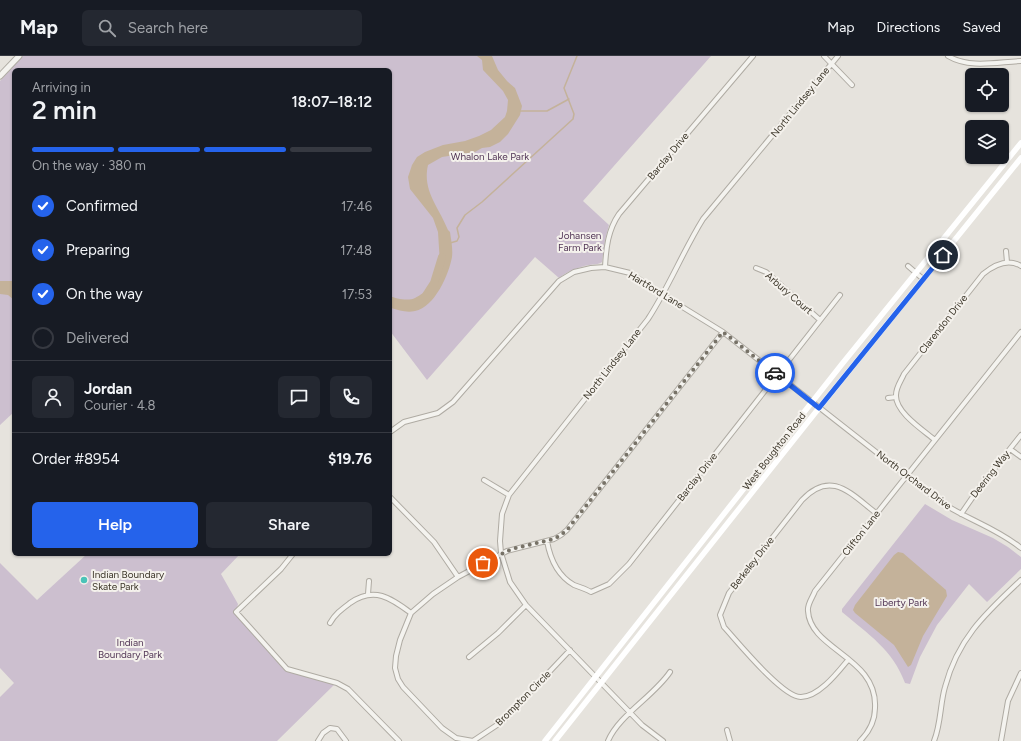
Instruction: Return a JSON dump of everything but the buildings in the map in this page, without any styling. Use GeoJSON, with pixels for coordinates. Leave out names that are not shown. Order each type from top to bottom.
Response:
{"type":"FeatureCollection","features":[{"type":"Feature","properties":{"kind":"main road","name":"West Boughton Road"},"geometry":{"type":"LineString","coordinates":[[545,741],[915,273],[1021,143]]}},
{"type":"Feature","properties":{"kind":"main road","name":"West Boughton Road"},"geometry":{"type":"LineString","coordinates":[[555,741],[819,408],[1021,158]]}},
{"type":"Feature","properties":{"kind":"street","name":"Barclay Drive"},"geometry":{"type":"LineString","coordinates":[[605,267],[608,239],[611,228],[618,214],[753,56]]}},
{"type":"Feature","properties":{"kind":"street"},"geometry":{"type":"LineString","coordinates":[[824,56],[852,86]]}},
{"type":"Feature","properties":{"kind":"street","name":"North Lindsey Lane"},"geometry":{"type":"LineString","coordinates":[[602,682],[595,677],[526,605],[510,582],[501,553],[500,530],[502,514],[510,496],[643,326],[663,295],[693,235],[703,219],[838,56]]}},
{"type":"Feature","properties":{"kind":"street"},"geometry":{"type":"LineString","coordinates":[[948,56],[968,63],[983,64],[1021,61]]}},
{"type":"Feature","properties":{"kind":"street"},"geometry":{"type":"LineString","coordinates":[[0,76],[17,57]]}},
{"type":"Feature","properties":{"kind":"street"},"geometry":{"type":"LineString","coordinates":[[1006,251],[1006,262],[1013,262],[1021,266]]}},
{"type":"Feature","properties":{"kind":"street","name":"Clarendon Drive"},"geometry":{"type":"LineString","coordinates":[[896,397],[897,389],[904,374],[983,274],[994,266],[1006,262]]}},
{"type":"Feature","properties":{"kind":"street"},"geometry":{"type":"LineString","coordinates":[[908,266],[923,280]]}},
{"type":"Feature","properties":{"kind":"street","name":"Hartford Lane"},"geometry":{"type":"LineString","coordinates":[[392,431],[404,422],[438,413],[453,402],[559,281],[574,272],[583,269],[605,267],[630,273],[723,332],[813,402]]}},
{"type":"Feature","properties":{"kind":"street","name":"Arbury Court"},"geometry":{"type":"LineString","coordinates":[[756,268],[766,272],[820,320]]}},
{"type":"Feature","properties":{"kind":"street","name":"Barclay Drive"},"geometry":{"type":"LineString","coordinates":[[547,541],[552,560],[559,571],[569,581],[591,592],[609,584],[629,564],[840,295]]}},
{"type":"Feature","properties":{"kind":"street","name":"Brompton Circle"},"geometry":{"type":"LineString","coordinates":[[570,650],[503,721],[473,741],[456,738],[442,728],[403,688],[398,679],[395,668],[400,640],[411,613],[433,594],[458,577],[501,553],[547,541],[561,535],[573,523],[723,332]]}},
{"type":"Feature","properties":{"kind":"street","name":"Clifton Lane"},"geometry":{"type":"LineString","coordinates":[[860,741],[868,732],[873,721],[875,700],[871,684],[866,675],[820,636],[812,624],[808,611],[815,591],[1021,332]]}},
{"type":"Feature","properties":{"kind":"street"},"geometry":{"type":"LineString","coordinates":[[888,398],[896,397],[899,406],[912,421],[935,440]]}},
{"type":"Feature","properties":{"kind":"street","name":"North Orchard Drive"},"geometry":{"type":"LineString","coordinates":[[813,402],[936,499],[960,514],[1003,535],[1021,548]]}},
{"type":"Feature","properties":{"kind":"street","name":"Deering Way"},"geometry":{"type":"LineString","coordinates":[[960,514],[1021,436]]}},
{"type":"Feature","properties":{"kind":"street"},"geometry":{"type":"LineString","coordinates":[[1010,449],[1021,457]]}},
{"type":"Feature","properties":{"kind":"street"},"geometry":{"type":"LineString","coordinates":[[484,480],[510,496]]}},
{"type":"Feature","properties":{"kind":"street","name":"Berkeley Drive"},"geometry":{"type":"LineString","coordinates":[[848,660],[828,684],[813,694],[801,697],[791,694],[779,686],[724,627],[720,616],[728,593],[802,500],[811,491],[826,485],[837,486],[845,490],[876,513]]}},
{"type":"Feature","properties":{"kind":"street"},"geometry":{"type":"LineString","coordinates":[[392,499],[434,542],[458,577]]}},
{"type":"Feature","properties":{"kind":"street"},"geometry":{"type":"LineString","coordinates":[[291,556],[281,569],[236,612],[287,669],[337,683],[348,689],[356,695],[399,741]]}},
{"type":"Feature","properties":{"kind":"street"},"geometry":{"type":"LineString","coordinates":[[934,741],[937,734],[945,688],[957,654],[977,623],[1021,580]]}},
{"type":"Feature","properties":{"kind":"street"},"geometry":{"type":"LineString","coordinates":[[368,594],[369,581]]}},
{"type":"Feature","properties":{"kind":"street"},"geometry":{"type":"LineString","coordinates":[[330,623],[335,614],[346,605],[355,599],[368,594],[385,596],[411,613]]}},
{"type":"Feature","properties":{"kind":"street"},"geometry":{"type":"LineString","coordinates":[[469,657],[498,633],[526,605]]}},
{"type":"Feature","properties":{"kind":"street"},"geometry":{"type":"LineString","coordinates":[[608,741],[619,725],[660,685],[670,672]]}},
{"type":"Feature","properties":{"kind":"street"},"geometry":{"type":"LineString","coordinates":[[1001,741],[1008,701],[1021,674]]}},
{"type":"Feature","properties":{"kind":"street"},"geometry":{"type":"LineString","coordinates":[[602,682],[642,725],[664,741]]}},
{"type":"Feature","properties":{"kind":"street"},"geometry":{"type":"LineString","coordinates":[[318,741],[323,733],[330,728],[338,729],[346,741]]}},
{"type":"Feature","properties":{"kind":"street"},"geometry":{"type":"LineString","coordinates":[[727,730],[730,741]]}},
{"type":"Feature","properties":{"kind":"green space","name":"Whalon Lake Park"},"geometry":{"type":"Polygon","coordinates":[[[23,56],[711,56],[583,201],[609,225],[602,262],[577,268],[559,278],[535,257],[427,380],[392,334],[392,68],[12,68],[12,414],[0,425],[0,81],[23,56]]]}},
{"type":"Feature","properties":{"kind":"green space","name":"Liberty Park"},"geometry":{"type":"Polygon","coordinates":[[[925,504],[952,520],[993,538],[1008,547],[1021,557],[1021,569],[987,602],[969,584],[937,625],[920,657],[910,684],[905,683],[894,661],[879,643],[842,612],[842,609],[925,504]]]}},
{"type":"Feature","properties":{"kind":"green space","name":"Indian Boundary Park"},"geometry":{"type":"Polygon","coordinates":[[[85,556],[238,556],[221,574],[238,604],[236,612],[288,667],[337,682],[277,741],[0,741],[0,697],[14,683],[0,668],[0,563],[37,600],[85,556]]]}},
{"type":"Feature","properties":{"kind":"shaded area"},"geometry":{"type":"Polygon","coordinates":[[[477,56],[492,56],[498,70],[515,88],[522,106],[520,115],[508,134],[500,142],[475,152],[442,157],[428,165],[427,183],[429,191],[450,232],[452,257],[448,272],[440,289],[429,303],[422,308],[409,312],[392,308],[392,297],[399,299],[409,299],[415,298],[430,291],[440,264],[438,232],[433,218],[410,189],[408,177],[412,165],[417,157],[425,152],[443,145],[465,141],[479,136],[491,130],[505,117],[508,100],[503,91],[483,70],[482,60],[477,56]]]}},
{"type":"Feature","properties":{"kind":"shaded area"},"geometry":{"type":"Polygon","coordinates":[[[0,281],[12,281],[12,298],[8,295],[0,294],[0,281]]]}},
{"type":"Feature","properties":{"kind":"shaded area"},"geometry":{"type":"Polygon","coordinates":[[[898,552],[903,553],[946,590],[947,596],[923,636],[911,665],[908,667],[894,645],[853,610],[855,605],[894,555],[898,552]]]}},
{"type":"Feature","properties":{"kind":"waterway"},"geometry":{"type":"LineString","coordinates":[[450,243],[457,241],[459,237],[457,228],[465,215],[482,202],[573,119],[574,114],[564,88],[577,56]]}},
{"type":"Feature","properties":{"kind":"waterway"},"geometry":{"type":"LineString","coordinates":[[520,111],[547,111],[569,99]]}},
{"type":"Feature","properties":{"kind":"waterway"},"geometry":{"type":"LineString","coordinates":[[425,297],[434,283],[442,257]]}},
{"type":"Feature","properties":{"kind":"way so far"},"geometry":{"type":"LineString","coordinates":[[483,563],[512,549],[554,539],[567,530],[723,332],[775,373]]}},
{"type":"Feature","properties":{"kind":"place","name":"Indian Boundary Skate Park"},"geometry":{"type":"Point","coordinates":[84,580]}},
{"type":"Feature","properties":{"kind":"route"},"geometry":{"type":"LineString","coordinates":[[775,373],[819,408],[943,255]]}},
{"type":"Feature","properties":{"kind":"park label","name":"Johansen Farm Park"},"geometry":{"type":"Point","coordinates":[580,240]}}]}
